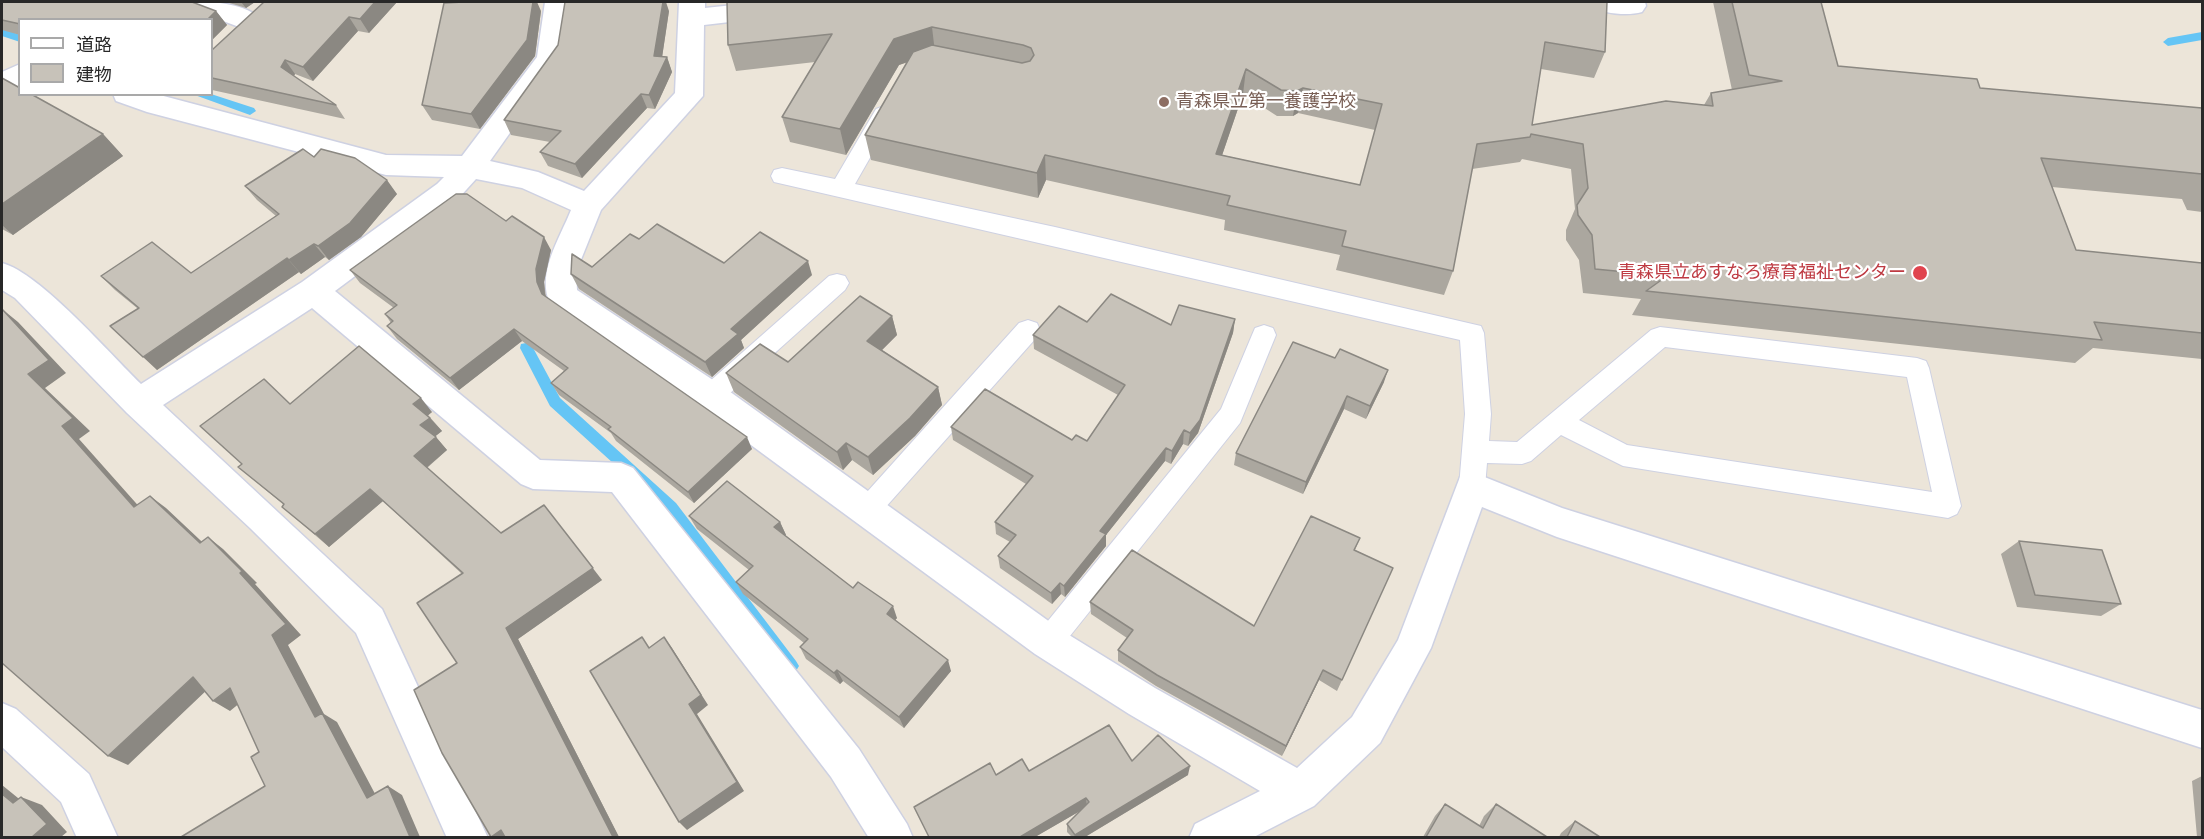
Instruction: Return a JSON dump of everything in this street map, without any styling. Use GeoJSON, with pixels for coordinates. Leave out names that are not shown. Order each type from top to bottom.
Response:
{"type":"FeatureCollection","features":[{"type":"Feature","properties":{"kind":"street"},"geometry":{"type":"LineString","coordinates":[[196,2],[257,15],[227,42]]}},
{"type":"Feature","properties":{"kind":"street"},"geometry":{"type":"LineString","coordinates":[[139,403],[313,291],[447,192],[470,167],[550,58],[558,2]]}},
{"type":"Feature","properties":{"kind":"street"},"geometry":{"type":"LineString","coordinates":[[832,2],[692,10],[689,96],[588,205],[561,272],[562,296],[710,396],[1048,642],[1142,701],[1300,792]]}},
{"type":"Feature","properties":{"kind":"street"},"geometry":{"type":"LineString","coordinates":[[1596,2],[1633,6],[1632,2]]}},
{"type":"Feature","properties":{"kind":"street"},"geometry":{"type":"LineString","coordinates":[[2,84],[18,74]]}},
{"type":"Feature","properties":{"kind":"street"},"geometry":{"type":"LineString","coordinates":[[138,96],[163,100],[386,165],[470,167],[528,179],[588,205]]}},
{"type":"Feature","properties":{"kind":"street"},"geometry":{"type":"LineString","coordinates":[[2,275],[26,290],[139,403],[369,621],[468,837]]}},
{"type":"Feature","properties":{"kind":"street"},"geometry":{"type":"LineString","coordinates":[[313,291],[532,474],[621,478],[845,763],[893,837]]}},
{"type":"Feature","properties":{"kind":"street"},"geometry":{"type":"LineString","coordinates":[[1209,837],[1300,792],[1366,730],[1413,648],[1472,487],[1557,522],[2202,729]]}},
{"type":"Feature","properties":{"kind":"street"},"geometry":{"type":"LineString","coordinates":[[2,722],[75,788],[98,837]]}},
{"type":"Feature","properties":{"kind":"lane"},"geometry":{"type":"LineString","coordinates":[[841,189],[891,101]]}},
{"type":"Feature","properties":{"kind":"lane"},"geometry":{"type":"LineString","coordinates":[[782,176],[1055,236],[1472,333],[1478,414],[1472,487]]}},
{"type":"Feature","properties":{"kind":"lane"},"geometry":{"type":"LineString","coordinates":[[710,396],[837,283]]}},
{"type":"Feature","properties":{"kind":"lane"},"geometry":{"type":"LineString","coordinates":[[867,510],[1028,330]]}},
{"type":"Feature","properties":{"kind":"lane"},"geometry":{"type":"LineString","coordinates":[[1048,642],[1231,415],[1264,335]]}},
{"type":"Feature","properties":{"kind":"lane"},"geometry":{"type":"LineString","coordinates":[[1475,451],[1522,453],[1660,337],[1917,368],[1948,506],[1623,455],[1560,422]]}},
{"type":"Feature","properties":{"kind":"building"},"geometry":{"type":"Polygon","coordinates":[[[2,2],[192,2],[216,11],[209,18],[18,18],[18,24],[2,20],[2,2]]]}},
{"type":"Feature","properties":{"kind":"building"},"geometry":{"type":"Polygon","coordinates":[[[264,2],[375,2],[360,19],[349,17],[303,67],[285,60],[281,67],[336,105],[213,78],[213,49],[264,2]]]}},
{"type":"Feature","properties":{"kind":"building"},"geometry":{"type":"Polygon","coordinates":[[[533,2],[527,40],[471,114],[422,105],[444,3],[533,2]]]}},
{"type":"Feature","properties":{"kind":"building"},"geometry":{"type":"Polygon","coordinates":[[[565,2],[663,2],[654,56],[667,57],[649,95],[641,94],[575,164],[540,152],[561,131],[504,120],[558,45],[565,2]]]}},
{"type":"Feature","properties":{"kind":"building"},"geometry":{"type":"Polygon","coordinates":[[[727,2],[1607,2],[1605,52],[1545,42],[1532,125],[1666,101],[1713,106],[1711,93],[1782,81],[1749,75],[1732,2],[1821,2],[1838,66],[1977,79],[1980,88],[2202,108],[2202,174],[2041,158],[2076,250],[2202,263],[2202,333],[2094,322],[2102,340],[1646,291],[1667,276],[1595,269],[1592,235],[1578,215],[1577,205],[1588,188],[1583,144],[1531,134],[1530,137],[1477,144],[1453,271],[1342,246],[1346,231],[1227,205],[1230,196],[1045,155],[1037,173],[865,135],[913,52],[932,45],[1022,63],[1030,61],[1034,55],[1031,48],[1023,45],[932,27],[894,39],[840,129],[782,117],[832,34],[728,45],[727,2]],[[1246,69],[1216,154],[1360,185],[1382,104],[1303,88],[1297,91],[1281,90],[1246,69]]]}},
{"type":"Feature","properties":{"kind":"building"},"geometry":{"type":"Polygon","coordinates":[[[2,78],[18,87],[18,96],[35,96],[103,134],[2,204],[2,78]]]}},
{"type":"Feature","properties":{"kind":"building"},"geometry":{"type":"Polygon","coordinates":[[[303,149],[314,157],[321,149],[355,158],[387,180],[350,223],[318,246],[314,244],[289,260],[287,258],[143,357],[110,326],[139,308],[101,276],[152,242],[191,273],[279,214],[245,186],[303,149]]]}},
{"type":"Feature","properties":{"kind":"building"},"geometry":{"type":"Polygon","coordinates":[[[456,194],[467,194],[506,221],[512,216],[544,237],[536,269],[537,282],[542,294],[747,437],[688,492],[608,429],[611,427],[551,383],[568,368],[514,329],[450,378],[387,326],[393,321],[385,314],[397,305],[350,270],[456,194]]]}},
{"type":"Feature","properties":{"kind":"building"},"geometry":{"type":"Polygon","coordinates":[[[657,224],[724,263],[760,232],[808,261],[731,329],[738,334],[705,362],[571,274],[572,254],[592,267],[630,234],[639,239],[657,224]]]}},
{"type":"Feature","properties":{"kind":"building"},"geometry":{"type":"Polygon","coordinates":[[[1111,294],[1171,325],[1179,305],[1235,319],[1200,420],[1190,433],[1184,430],[1172,451],[1166,448],[1100,531],[1106,534],[1064,586],[1060,583],[1051,593],[998,556],[1016,535],[995,522],[1033,476],[951,427],[985,389],[1072,440],[1076,435],[1087,441],[1125,385],[1033,335],[1059,306],[1087,322],[1111,294]]]}},
{"type":"Feature","properties":{"kind":"building"},"geometry":{"type":"Polygon","coordinates":[[[860,296],[892,316],[867,341],[938,387],[910,418],[868,457],[846,443],[837,452],[726,373],[760,344],[788,362],[860,296]]]}},
{"type":"Feature","properties":{"kind":"building"},"geometry":{"type":"Polygon","coordinates":[[[2,309],[49,360],[28,374],[73,418],[62,426],[134,507],[150,496],[200,543],[208,537],[242,571],[240,573],[286,624],[272,635],[315,717],[322,713],[367,798],[388,786],[410,837],[181,837],[265,786],[251,757],[259,752],[230,688],[213,701],[193,677],[108,756],[2,663],[2,309]]]}},
{"type":"Feature","properties":{"kind":"building"},"geometry":{"type":"Polygon","coordinates":[[[1293,342],[1335,358],[1340,349],[1388,370],[1370,406],[1347,396],[1306,482],[1236,453],[1293,342]]]}},
{"type":"Feature","properties":{"kind":"building"},"geometry":{"type":"Polygon","coordinates":[[[359,346],[421,398],[413,404],[430,418],[420,425],[436,437],[414,456],[501,533],[544,505],[593,568],[506,628],[613,837],[505,837],[501,830],[491,837],[442,753],[414,690],[457,663],[417,603],[463,573],[370,489],[315,534],[282,507],[284,504],[238,467],[242,464],[200,426],[264,379],[290,404],[359,346]]]}},
{"type":"Feature","properties":{"kind":"building"},"geometry":{"type":"Polygon","coordinates":[[[727,481],[780,522],[774,527],[853,588],[858,582],[893,606],[887,614],[948,660],[899,717],[837,670],[834,673],[800,647],[808,639],[736,582],[753,566],[689,516],[727,481]]]}},
{"type":"Feature","properties":{"kind":"building"},"geometry":{"type":"Polygon","coordinates":[[[1311,516],[1360,538],[1354,550],[1393,568],[1342,680],[1323,670],[1286,746],[1157,675],[1118,650],[1133,630],[1090,602],[1132,550],[1254,626],[1311,516]]]}},
{"type":"Feature","properties":{"kind":"building"},"geometry":{"type":"Polygon","coordinates":[[[2019,541],[2102,550],[2121,604],[2035,595],[2019,541]]]}},
{"type":"Feature","properties":{"kind":"building"},"geometry":{"type":"Polygon","coordinates":[[[642,637],[649,648],[664,637],[701,695],[689,704],[737,782],[679,822],[590,671],[642,637]]]}},
{"type":"Feature","properties":{"kind":"building"},"geometry":{"type":"Polygon","coordinates":[[[1109,725],[1132,761],[1158,735],[1190,766],[1075,835],[1067,824],[1089,802],[1086,798],[1020,837],[929,837],[914,807],[990,763],[996,775],[1022,759],[1029,771],[1109,725]]]}},
{"type":"Feature","properties":{"kind":"building"},"geometry":{"type":"Polygon","coordinates":[[[2,794],[13,803],[21,797],[47,824],[32,837],[2,837],[2,794]]]}},
{"type":"Feature","properties":{"kind":"building"},"geometry":{"type":"Polygon","coordinates":[[[1445,804],[1483,828],[1496,804],[1547,837],[1426,837],[1445,804]]]}},
{"type":"Feature","properties":{"kind":"building"},"geometry":{"type":"Polygon","coordinates":[[[1575,821],[1600,837],[1567,837],[1575,821]]]}},
{"type":"Feature","properties":{"kind":"waterway"},"geometry":{"type":"LineString","coordinates":[[2,32],[18,38]]}},
{"type":"Feature","properties":{"kind":"waterway"},"geometry":{"type":"LineString","coordinates":[[2168,42],[2202,36]]}},
{"type":"Feature","properties":{"kind":"waterway"},"geometry":{"type":"LineString","coordinates":[[203,96],[250,111]]}},
{"type":"Feature","properties":{"kind":"waterway"},"geometry":{"type":"LineString","coordinates":[[526,348],[555,402],[671,507],[791,666]]}},
{"type":"Feature","properties":{"kind":"place","name":"青森県立第一養護学校"},"geometry":{"type":"Point","coordinates":[1164,102]}},
{"type":"Feature","properties":{"kind":"place","name":"青森県立あすなろ療育福祉センター"},"geometry":{"type":"Point","coordinates":[1920,273]}}]}
